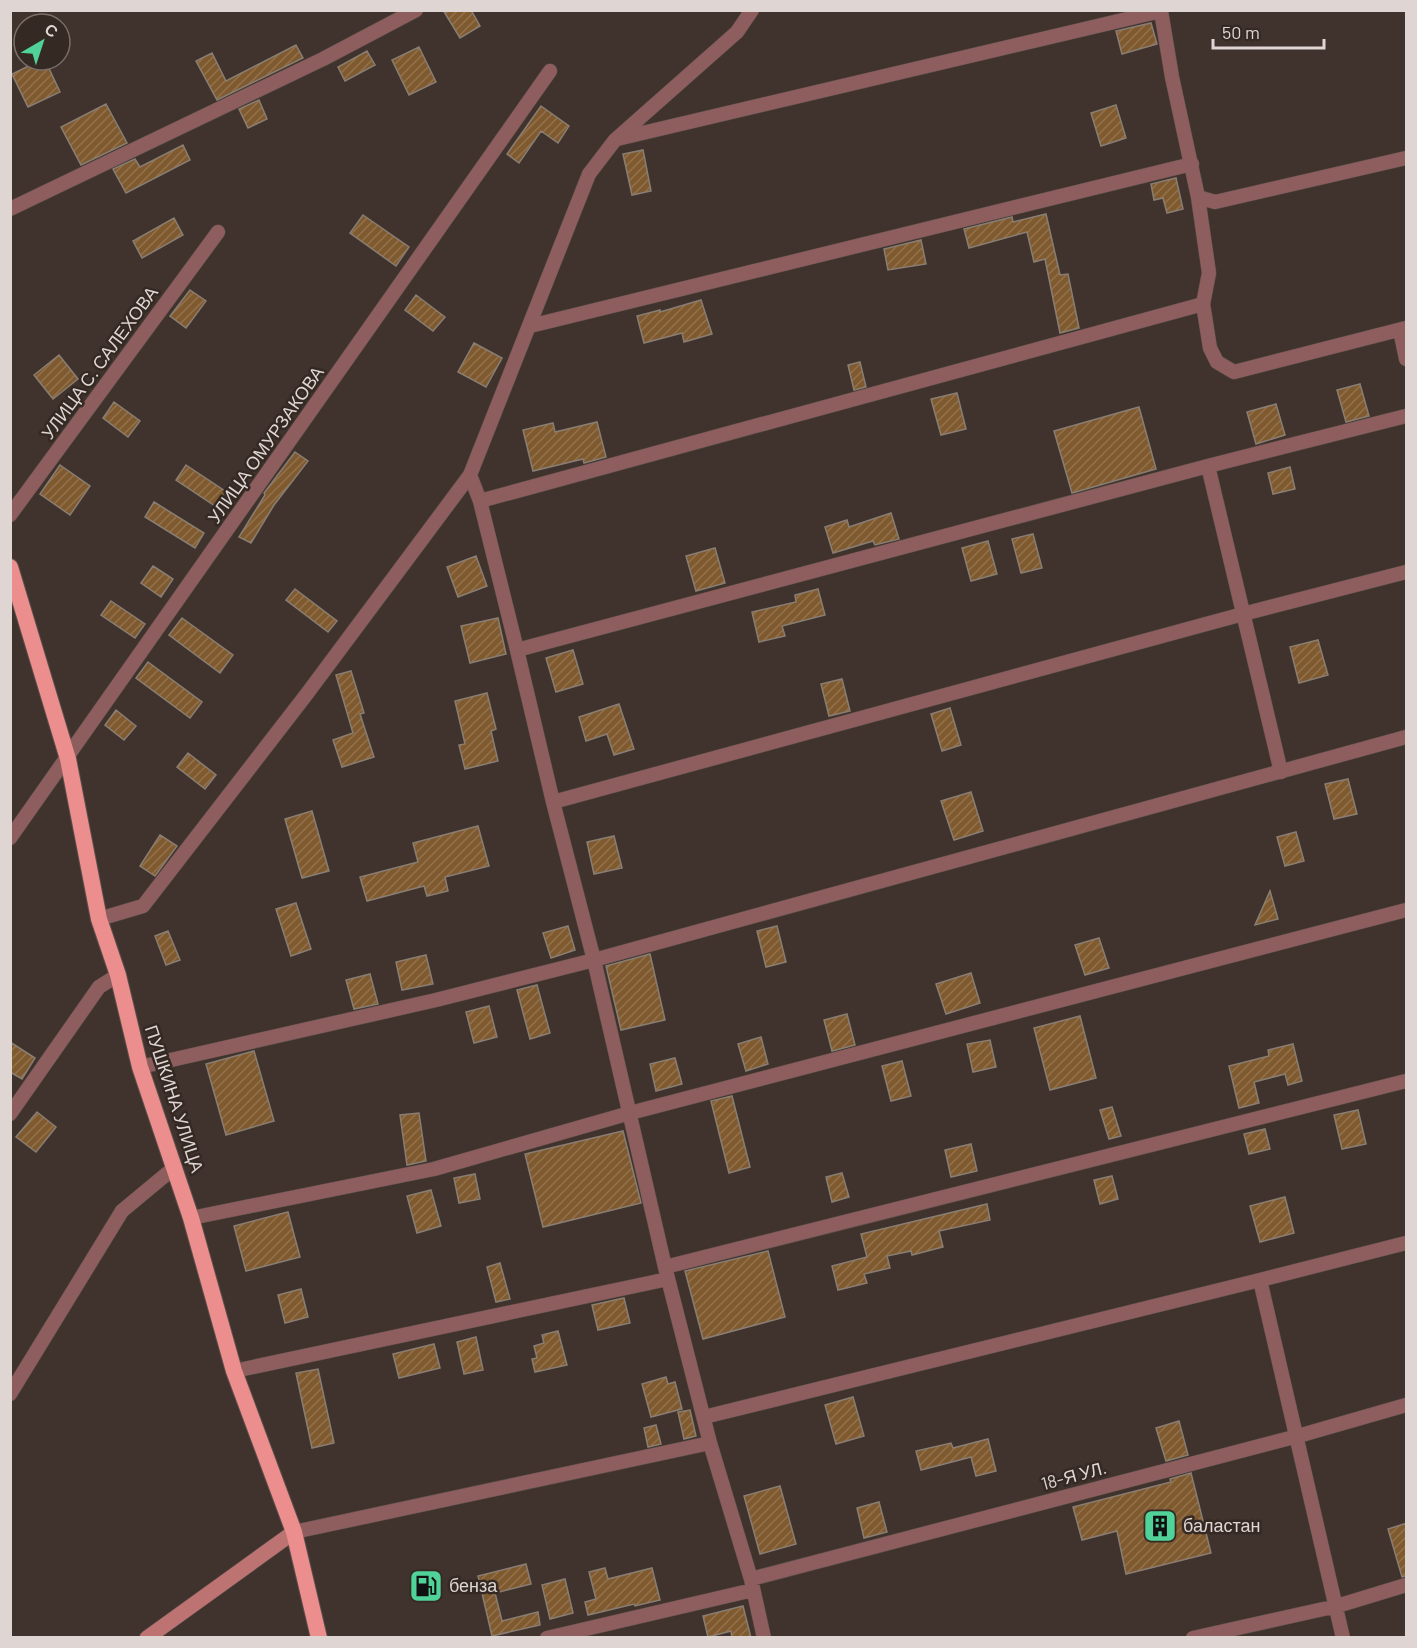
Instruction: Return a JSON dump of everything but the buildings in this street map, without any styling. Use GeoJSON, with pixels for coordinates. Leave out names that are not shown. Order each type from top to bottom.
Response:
{"type":"FeatureCollection","features":[{"type":"Feature","properties":{"kind":"highway","name":"ПУШКИНА УЛИЦА"},"geometry":{"type":"LineString","coordinates":[[10,567],[68,759],[99,919],[118,975],[140,1067],[191,1218],[234,1371],[294,1532],[319,1638]]}},
{"type":"Feature","properties":{"kind":"main road"},"geometry":{"type":"LineString","coordinates":[[147,1638],[294,1532]]}},
{"type":"Feature","properties":{"kind":"street"},"geometry":{"type":"LineString","coordinates":[[10,209],[323,59],[416,10]]}},
{"type":"Feature","properties":{"kind":"street"},"geometry":{"type":"LineString","coordinates":[[99,919],[143,906],[306,695],[470,475],[590,174],[615,140],[737,32],[752,10]]}},
{"type":"Feature","properties":{"kind":"street"},"geometry":{"type":"LineString","coordinates":[[615,140],[1161,11],[1172,77],[1198,197],[1209,273],[1203,304],[1210,348],[1217,362],[1234,372],[1403,329],[1407,359]]}},
{"type":"Feature","properties":{"kind":"street","name":"УЛИЦА ОМУРЗАКОВА"},"geometry":{"type":"LineString","coordinates":[[10,838],[68,759],[550,71]]}},
{"type":"Feature","properties":{"kind":"street"},"geometry":{"type":"LineString","coordinates":[[1198,197],[1215,202],[1407,158]]}},
{"type":"Feature","properties":{"kind":"street"},"geometry":{"type":"LineString","coordinates":[[530,326],[1192,164]]}},
{"type":"Feature","properties":{"kind":"street","name":"УЛИЦА С. САЛЕХОВА"},"geometry":{"type":"LineString","coordinates":[[10,515],[218,232]]}},
{"type":"Feature","properties":{"kind":"street"},"geometry":{"type":"LineString","coordinates":[[480,501],[1203,304]]}},
{"type":"Feature","properties":{"kind":"street"},"geometry":{"type":"LineString","coordinates":[[517,650],[1208,465],[1407,416]]}},
{"type":"Feature","properties":{"kind":"street"},"geometry":{"type":"LineString","coordinates":[[1208,465],[1281,772]]}},
{"type":"Feature","properties":{"kind":"street"},"geometry":{"type":"LineString","coordinates":[[470,475],[480,501],[594,960],[667,1273],[711,1443],[752,1585],[764,1638]]}},
{"type":"Feature","properties":{"kind":"street"},"geometry":{"type":"LineString","coordinates":[[553,802],[1243,614],[1407,572]]}},
{"type":"Feature","properties":{"kind":"street"},"geometry":{"type":"LineString","coordinates":[[140,1067],[425,1002],[594,960],[1407,737]]}},
{"type":"Feature","properties":{"kind":"street"},"geometry":{"type":"LineString","coordinates":[[191,1218],[434,1169],[630,1113],[1407,910]]}},
{"type":"Feature","properties":{"kind":"street"},"geometry":{"type":"LineString","coordinates":[[10,1114],[99,987],[118,975]]}},
{"type":"Feature","properties":{"kind":"street"},"geometry":{"type":"LineString","coordinates":[[234,1371],[667,1273],[1407,1081]]}},
{"type":"Feature","properties":{"kind":"street"},"geometry":{"type":"LineString","coordinates":[[10,1394],[122,1211],[175,1167]]}},
{"type":"Feature","properties":{"kind":"street"},"geometry":{"type":"LineString","coordinates":[[704,1416],[1407,1243]]}},
{"type":"Feature","properties":{"kind":"street"},"geometry":{"type":"LineString","coordinates":[[1260,1280],[1343,1638]]}},
{"type":"Feature","properties":{"kind":"street","name":"18-Я УЛ."},"geometry":{"type":"LineString","coordinates":[[547,1638],[752,1585],[1407,1405]]}},
{"type":"Feature","properties":{"kind":"street"},"geometry":{"type":"LineString","coordinates":[[294,1532],[711,1443]]}},
{"type":"Feature","properties":{"kind":"street"},"geometry":{"type":"LineString","coordinates":[[1193,1638],[1337,1606],[1407,1585]]}},
{"type":"Feature","properties":{"kind":"place","name":"баластан"},"geometry":{"type":"Point","coordinates":[1160,1526]}},
{"type":"Feature","properties":{"kind":"place","name":"бенза"},"geometry":{"type":"Point","coordinates":[426,1586]}}]}
